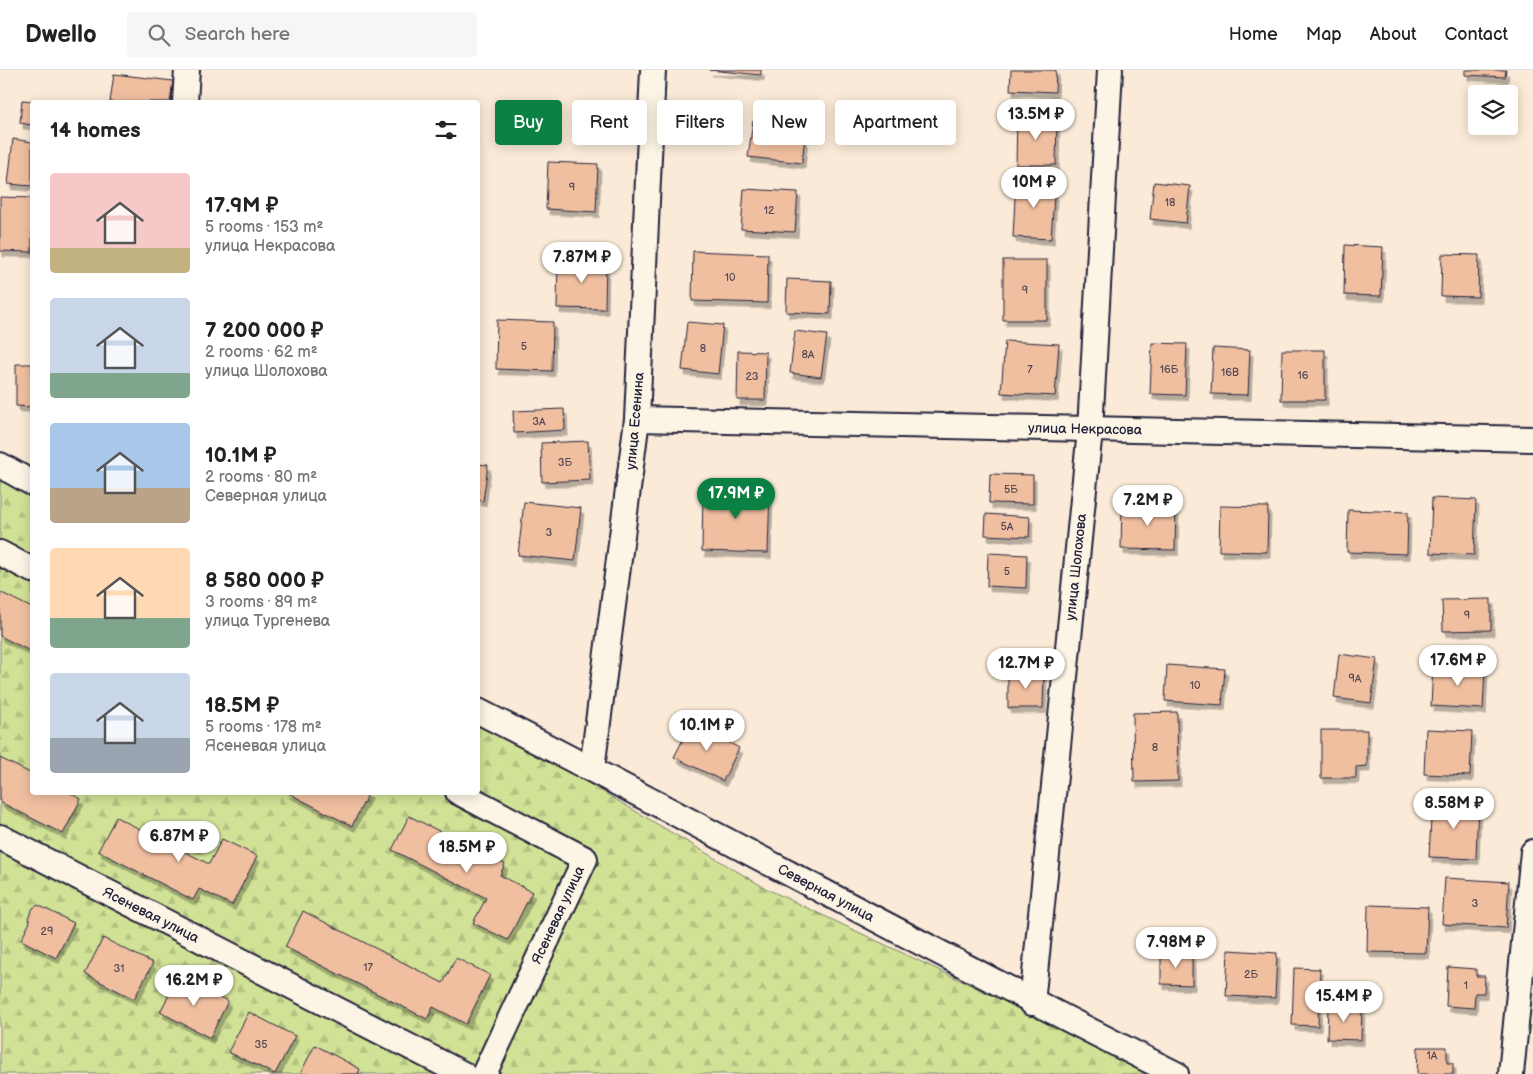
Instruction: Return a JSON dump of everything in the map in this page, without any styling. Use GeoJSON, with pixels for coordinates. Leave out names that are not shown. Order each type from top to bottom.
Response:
{"type":"FeatureCollection","features":[{"type":"Feature","properties":{"kind":"street"},"geometry":{"type":"LineString","coordinates":[[185,100],[187,70]]}},
{"type":"Feature","properties":{"kind":"street","name":"улица Есенина"},"geometry":{"type":"LineString","coordinates":[[592,769],[637,419],[653,70]]}},
{"type":"Feature","properties":{"kind":"street","name":"улица Шолохова"},"geometry":{"type":"LineString","coordinates":[[1032,1002],[1090,430],[1110,70]]}},
{"type":"Feature","properties":{"kind":"street","name":"улица Некрасова"},"geometry":{"type":"LineString","coordinates":[[637,419],[1533,439]]}},
{"type":"Feature","properties":{"kind":"street"},"geometry":{"type":"LineString","coordinates":[[0,465],[30,482]]}},
{"type":"Feature","properties":{"kind":"street"},"geometry":{"type":"LineString","coordinates":[[0,554],[30,569]]}},
{"type":"Feature","properties":{"kind":"street","name":"Северная улица"},"geometry":{"type":"LineString","coordinates":[[480,713],[592,769],[1032,1002],[1176,1074]]}},
{"type":"Feature","properties":{"kind":"street","name":"Ясеневая улица"},"geometry":{"type":"LineString","coordinates":[[464,795],[584,859],[484,1074]]}},
{"type":"Feature","properties":{"kind":"street","name":"Ясеневая улица"},"geometry":{"type":"LineString","coordinates":[[0,837],[463,1074]]}},
{"type":"Feature","properties":{"kind":"street"},"geometry":{"type":"LineString","coordinates":[[1511,1074],[1533,852]]}},
{"type":"Feature","properties":{"kind":"green space"},"geometry":{"type":"Polygon","coordinates":[[[0,459],[30,476],[30,795],[480,795],[480,719],[767,889],[1159,1074],[0,1074],[0,459]]]}},
{"type":"Feature","properties":{"kind":"building"},"geometry":{"type":"Polygon","coordinates":[[[709,70],[761,70],[761,75],[709,70]]]}},
{"type":"Feature","properties":{"kind":"building"},"geometry":{"type":"Polygon","coordinates":[[[1011,70],[1056,70],[1055,92],[1010,90],[1011,70]]]}},
{"type":"Feature","properties":{"kind":"building"},"geometry":{"type":"Polygon","coordinates":[[[1465,70],[1506,70],[1505,77],[1465,75],[1465,70]]]}},
{"type":"Feature","properties":{"kind":"building"},"geometry":{"type":"Polygon","coordinates":[[[114,74],[173,81],[170,100],[110,100],[114,74]]]}},
{"type":"Feature","properties":{"kind":"building"},"geometry":{"type":"Polygon","coordinates":[[[22,100],[30,101],[30,125],[20,123],[22,100]]]}},
{"type":"Feature","properties":{"kind":"building"},"geometry":{"type":"Polygon","coordinates":[[[1017,116],[1057,117],[1056,165],[1016,165],[1017,116]]]}},
{"type":"Feature","properties":{"kind":"building"},"geometry":{"type":"Polygon","coordinates":[[[753,121],[753,145],[804,145],[802,163],[748,157],[753,121]]]}},
{"type":"Feature","properties":{"kind":"building"},"geometry":{"type":"Polygon","coordinates":[[[13,139],[30,142],[30,186],[8,184],[13,139]]]}},
{"type":"Feature","properties":{"kind":"building"},"geometry":{"type":"Polygon","coordinates":[[[548,162],[598,164],[596,212],[546,209],[548,162]]]}},
{"type":"Feature","properties":{"kind":"building"},"geometry":{"type":"Polygon","coordinates":[[[1016,179],[1055,181],[1051,239],[1013,237],[1016,179]]]}},
{"type":"Feature","properties":{"kind":"building"},"geometry":{"type":"Polygon","coordinates":[[[1154,182],[1190,186],[1186,223],[1150,219],[1154,182]]]}},
{"type":"Feature","properties":{"kind":"building"},"geometry":{"type":"Polygon","coordinates":[[[744,189],[798,192],[795,232],[741,229],[744,189]]]}},
{"type":"Feature","properties":{"kind":"building"},"geometry":{"type":"Polygon","coordinates":[[[0,197],[30,198],[30,252],[0,251],[0,197]]]}},
{"type":"Feature","properties":{"kind":"building"},"geometry":{"type":"Polygon","coordinates":[[[1345,245],[1383,247],[1381,296],[1344,295],[1345,245]]]}},
{"type":"Feature","properties":{"kind":"building"},"geometry":{"type":"Polygon","coordinates":[[[693,251],[768,254],[767,303],[692,301],[693,251]]]}},
{"type":"Feature","properties":{"kind":"building"},"geometry":{"type":"Polygon","coordinates":[[[1442,254],[1479,255],[1478,297],[1441,296],[1442,254]]]}},
{"type":"Feature","properties":{"kind":"building"},"geometry":{"type":"Polygon","coordinates":[[[558,259],[606,260],[605,309],[557,308],[558,259]]]}},
{"type":"Feature","properties":{"kind":"building"},"geometry":{"type":"Polygon","coordinates":[[[1003,260],[1047,260],[1047,320],[1003,320],[1003,260]]]}},
{"type":"Feature","properties":{"kind":"building"},"geometry":{"type":"Polygon","coordinates":[[[787,279],[831,281],[830,314],[786,312],[787,279]]]}},
{"type":"Feature","properties":{"kind":"building"},"geometry":{"type":"Polygon","coordinates":[[[497,320],[553,322],[552,371],[496,369],[497,320]]]}},
{"type":"Feature","properties":{"kind":"building"},"geometry":{"type":"Polygon","coordinates":[[[687,322],[723,325],[718,374],[682,370],[687,322]]]}},
{"type":"Feature","properties":{"kind":"building"},"geometry":{"type":"Polygon","coordinates":[[[795,331],[827,335],[821,377],[790,373],[795,331]]]}},
{"type":"Feature","properties":{"kind":"building"},"geometry":{"type":"Polygon","coordinates":[[[1005,341],[1059,344],[1055,396],[1001,393],[1005,341]]]}},
{"type":"Feature","properties":{"kind":"building"},"geometry":{"type":"Polygon","coordinates":[[[1152,343],[1187,344],[1185,395],[1150,394],[1152,343]]]}},
{"type":"Feature","properties":{"kind":"building"},"geometry":{"type":"Polygon","coordinates":[[[1213,348],[1250,350],[1248,395],[1211,394],[1213,348]]]}},
{"type":"Feature","properties":{"kind":"building"},"geometry":{"type":"Polygon","coordinates":[[[1282,350],[1325,350],[1325,400],[1281,400],[1282,350]]]}},
{"type":"Feature","properties":{"kind":"building"},"geometry":{"type":"Polygon","coordinates":[[[738,351],[766,352],[765,400],[737,400],[738,351]]]}},
{"type":"Feature","properties":{"kind":"building"},"geometry":{"type":"Polygon","coordinates":[[[16,364],[30,364],[30,407],[16,406],[16,364]]]}},
{"type":"Feature","properties":{"kind":"building"},"geometry":{"type":"Polygon","coordinates":[[[564,409],[565,430],[514,433],[513,411],[564,409]]]}},
{"type":"Feature","properties":{"kind":"building"},"geometry":{"type":"Polygon","coordinates":[[[588,441],[590,480],[542,482],[541,443],[588,441]]]}},
{"type":"Feature","properties":{"kind":"building"},"geometry":{"type":"Polygon","coordinates":[[[480,464],[488,465],[483,501],[480,500],[480,464]]]}},
{"type":"Feature","properties":{"kind":"building"},"geometry":{"type":"Polygon","coordinates":[[[990,474],[1033,475],[1033,504],[989,503],[990,474]]]}},
{"type":"Feature","properties":{"kind":"building"},"geometry":{"type":"Polygon","coordinates":[[[703,487],[770,489],[768,553],[702,551],[703,487]]]}},
{"type":"Feature","properties":{"kind":"building"},"geometry":{"type":"Polygon","coordinates":[[[1432,498],[1476,500],[1474,555],[1430,553],[1432,498]]]}},
{"type":"Feature","properties":{"kind":"building"},"geometry":{"type":"Polygon","coordinates":[[[524,502],[581,508],[575,561],[518,555],[524,502]]]}},
{"type":"Feature","properties":{"kind":"building"},"geometry":{"type":"Polygon","coordinates":[[[1122,504],[1176,505],[1175,550],[1121,549],[1122,504]]]}},
{"type":"Feature","properties":{"kind":"building"},"geometry":{"type":"Polygon","coordinates":[[[1220,506],[1268,507],[1267,552],[1219,551],[1220,506]]]}},
{"type":"Feature","properties":{"kind":"building"},"geometry":{"type":"Polygon","coordinates":[[[1348,510],[1408,512],[1407,554],[1347,552],[1348,510]]]}},
{"type":"Feature","properties":{"kind":"building"},"geometry":{"type":"Polygon","coordinates":[[[986,514],[1030,517],[1029,537],[985,535],[986,514]]]}},
{"type":"Feature","properties":{"kind":"building"},"geometry":{"type":"Polygon","coordinates":[[[988,553],[1027,555],[1026,588],[987,586],[988,553]]]}},
{"type":"Feature","properties":{"kind":"building"},"geometry":{"type":"Polygon","coordinates":[[[0,592],[30,607],[30,651],[0,636],[0,592]]]}},
{"type":"Feature","properties":{"kind":"building"},"geometry":{"type":"Polygon","coordinates":[[[1491,599],[1491,630],[1443,631],[1442,600],[1491,599]]]}},
{"type":"Feature","properties":{"kind":"building"},"geometry":{"type":"Polygon","coordinates":[[[1339,654],[1377,659],[1371,703],[1334,698],[1339,654]]]}},
{"type":"Feature","properties":{"kind":"building"},"geometry":{"type":"Polygon","coordinates":[[[1167,665],[1225,669],[1222,705],[1165,701],[1167,665]]]}},
{"type":"Feature","properties":{"kind":"building"},"geometry":{"type":"Polygon","coordinates":[[[1433,665],[1485,668],[1483,709],[1431,706],[1433,665]]]}},
{"type":"Feature","properties":{"kind":"building"},"geometry":{"type":"Polygon","coordinates":[[[1008,671],[1044,672],[1043,708],[1008,708],[1008,671]]]}},
{"type":"Feature","properties":{"kind":"building"},"geometry":{"type":"Polygon","coordinates":[[[1177,712],[1178,781],[1134,782],[1133,713],[1177,712]]]}},
{"type":"Feature","properties":{"kind":"building"},"geometry":{"type":"Polygon","coordinates":[[[692,722],[739,748],[723,781],[674,757],[692,722]]]}},
{"type":"Feature","properties":{"kind":"building"},"geometry":{"type":"Polygon","coordinates":[[[1426,729],[1472,731],[1470,776],[1424,774],[1426,729]]]}},
{"type":"Feature","properties":{"kind":"building"},"geometry":{"type":"Polygon","coordinates":[[[1321,730],[1367,730],[1367,766],[1356,767],[1356,778],[1321,778],[1321,730]]]}},
{"type":"Feature","properties":{"kind":"building"},"geometry":{"type":"Polygon","coordinates":[[[0,758],[30,773],[30,795],[74,795],[81,799],[63,834],[0,802],[0,758]]]}},
{"type":"Feature","properties":{"kind":"building"},"geometry":{"type":"Polygon","coordinates":[[[292,795],[368,795],[352,826],[292,795]]]}},
{"type":"Feature","properties":{"kind":"building"},"geometry":{"type":"Polygon","coordinates":[[[1432,800],[1478,802],[1476,859],[1429,857],[1432,800]]]}},
{"type":"Feature","properties":{"kind":"building"},"geometry":{"type":"Polygon","coordinates":[[[409,816],[505,864],[500,875],[532,892],[508,940],[473,923],[486,898],[392,850],[409,816]]]}},
{"type":"Feature","properties":{"kind":"building"},"geometry":{"type":"Polygon","coordinates":[[[116,817],[209,864],[222,839],[257,856],[232,905],[199,889],[193,900],[98,851],[116,817]]]}},
{"type":"Feature","properties":{"kind":"building"},"geometry":{"type":"Polygon","coordinates":[[[1445,878],[1509,882],[1506,928],[1442,924],[1445,878]]]}},
{"type":"Feature","properties":{"kind":"building"},"geometry":{"type":"Polygon","coordinates":[[[38,905],[74,923],[56,958],[21,940],[30,922],[28,918],[33,908],[38,905]]]}},
{"type":"Feature","properties":{"kind":"building"},"geometry":{"type":"Polygon","coordinates":[[[1368,905],[1428,907],[1426,953],[1367,952],[1368,905]]]}},
{"type":"Feature","properties":{"kind":"building"},"geometry":{"type":"Polygon","coordinates":[[[303,911],[443,983],[456,958],[490,975],[466,1024],[433,1007],[427,1019],[285,947],[303,911]]]}},
{"type":"Feature","properties":{"kind":"building"},"geometry":{"type":"Polygon","coordinates":[[[103,938],[153,963],[134,999],[85,974],[103,938]]]}},
{"type":"Feature","properties":{"kind":"building"},"geometry":{"type":"Polygon","coordinates":[[[1228,950],[1277,953],[1275,998],[1226,996],[1228,950]]]}},
{"type":"Feature","properties":{"kind":"building"},"geometry":{"type":"Polygon","coordinates":[[[1161,954],[1192,955],[1192,985],[1161,984],[1161,954]]]}},
{"type":"Feature","properties":{"kind":"building"},"geometry":{"type":"Polygon","coordinates":[[[1448,967],[1476,969],[1476,976],[1485,976],[1484,993],[1475,993],[1474,1008],[1446,1006],[1448,967]]]}},
{"type":"Feature","properties":{"kind":"building"},"geometry":{"type":"Polygon","coordinates":[[[1294,968],[1320,969],[1318,1026],[1292,1025],[1294,968]]]}},
{"type":"Feature","properties":{"kind":"building"},"geometry":{"type":"Polygon","coordinates":[[[179,976],[228,1001],[210,1038],[160,1012],[179,976]]]}},
{"type":"Feature","properties":{"kind":"building"},"geometry":{"type":"Polygon","coordinates":[[[1328,1005],[1362,1007],[1361,1040],[1327,1039],[1328,1005]]]}},
{"type":"Feature","properties":{"kind":"building"},"geometry":{"type":"Polygon","coordinates":[[[249,1012],[295,1036],[275,1074],[228,1052],[249,1012]]]}},
{"type":"Feature","properties":{"kind":"building"},"geometry":{"type":"Polygon","coordinates":[[[315,1045],[360,1069],[358,1074],[300,1074],[315,1045]]]}},
{"type":"Feature","properties":{"kind":"building"},"geometry":{"type":"Polygon","coordinates":[[[1418,1047],[1447,1047],[1447,1063],[1453,1063],[1453,1074],[1417,1074],[1418,1047]]]}}]}
